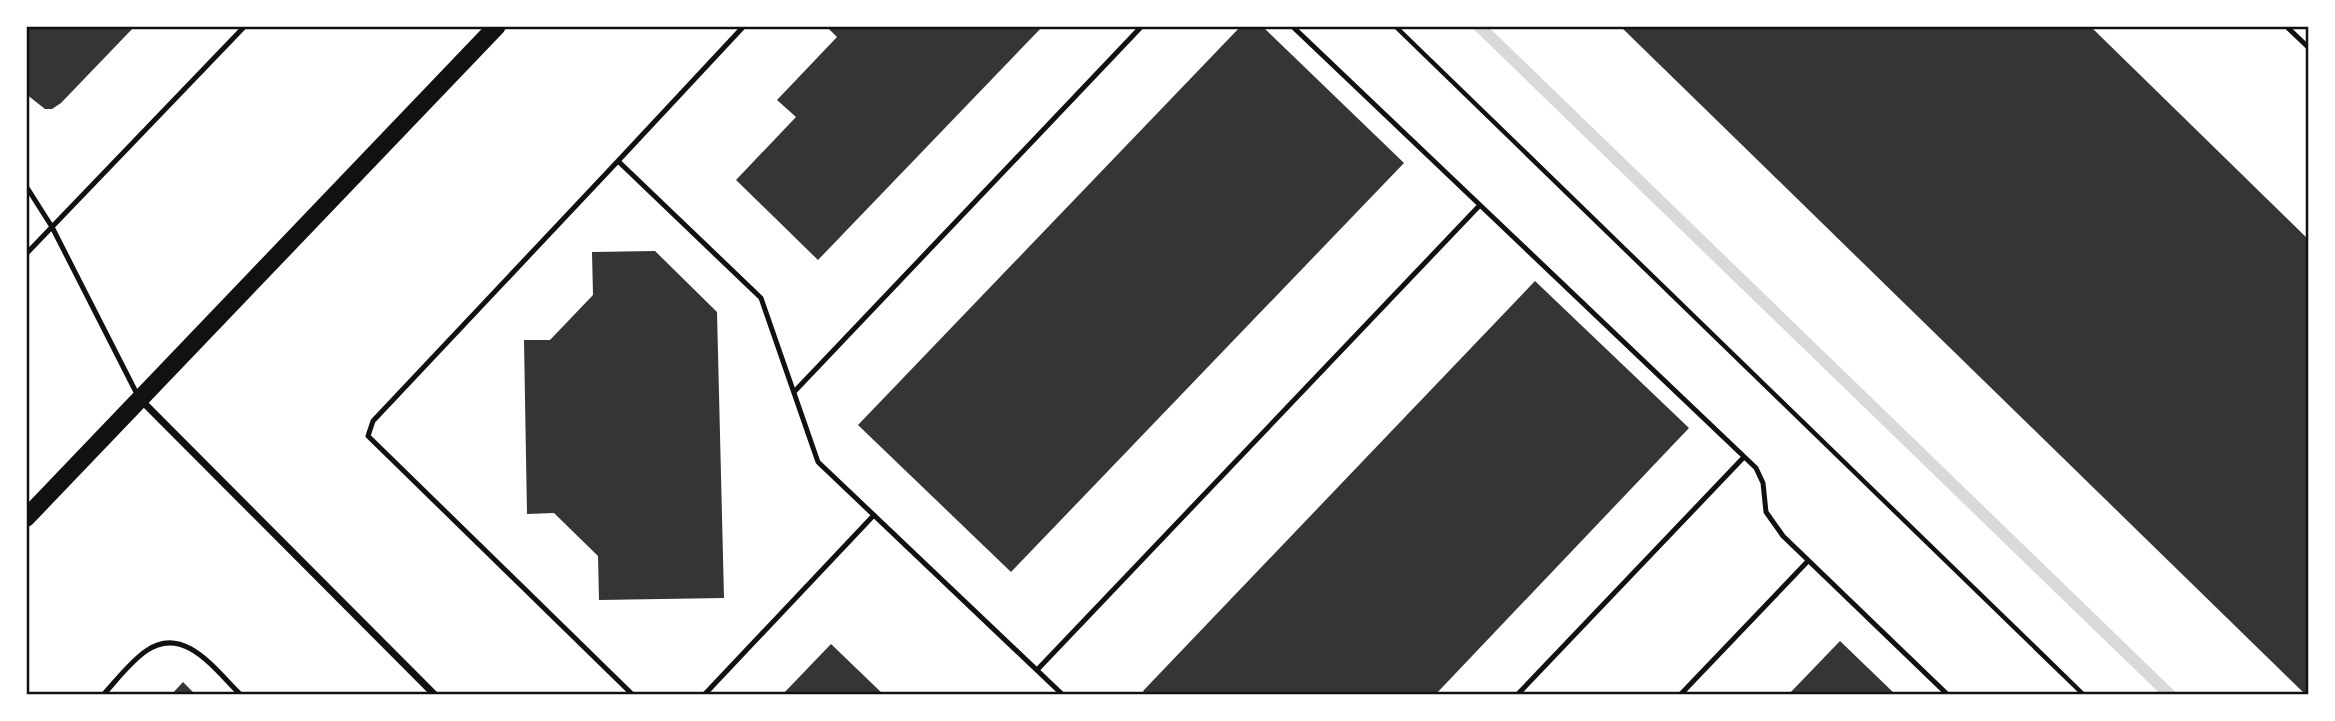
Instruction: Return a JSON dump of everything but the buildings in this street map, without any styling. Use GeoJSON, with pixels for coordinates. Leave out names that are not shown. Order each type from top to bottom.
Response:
{"type":"FeatureCollection","features":[{"type":"Feature","properties":{"kind":"main road"},"geometry":{"type":"LineString","coordinates":[[26,517],[497,26]]}},
{"type":"Feature","properties":{"kind":"street"},"geometry":{"type":"LineString","coordinates":[[141,400],[435,695]]}},
{"type":"Feature","properties":{"kind":"lane"},"geometry":{"type":"LineString","coordinates":[[26,254],[246,26]]}},
{"type":"Feature","properties":{"kind":"lane"},"geometry":{"type":"LineString","coordinates":[[633,695],[368,436],[373,421],[744,26]]}},
{"type":"Feature","properties":{"kind":"lane"},"geometry":{"type":"LineString","coordinates":[[793,392],[1142,26]]}},
{"type":"Feature","properties":{"kind":"lane"},"geometry":{"type":"LineString","coordinates":[[1292,26],[1756,468],[1763,483],[1766,512],[1783,536],[1948,695]]}},
{"type":"Feature","properties":{"kind":"lane"},"geometry":{"type":"LineString","coordinates":[[2286,26],[2309,48]]}},
{"type":"Feature","properties":{"kind":"lane"},"geometry":{"type":"LineString","coordinates":[[618,161],[761,298],[818,462],[1063,695]]}},
{"type":"Feature","properties":{"kind":"lane"},"geometry":{"type":"LineString","coordinates":[[26,186],[52,227],[141,400]]}},
{"type":"Feature","properties":{"kind":"lane"},"geometry":{"type":"LineString","coordinates":[[1037,670],[1480,205]]}},
{"type":"Feature","properties":{"kind":"lane"},"geometry":{"type":"LineString","coordinates":[[1517,695],[1744,457]]}},
{"type":"Feature","properties":{"kind":"lane"},"geometry":{"type":"LineString","coordinates":[[704,695],[874,515]]}},
{"type":"Feature","properties":{"kind":"lane"},"geometry":{"type":"LineString","coordinates":[[1680,695],[1808,561]]}},
{"type":"Feature","properties":{"kind":"lane"},"geometry":{"type":"LineString","coordinates":[[103,695],[146,650],[171,641],[190,646],[241,695]]}},
{"type":"Feature","properties":{"kind":"path"},"geometry":{"type":"LineString","coordinates":[[1395,26],[2084,695]]}},
{"type":"Feature","properties":{"kind":"waterway"},"geometry":{"type":"LineString","coordinates":[[1479,26],[2170,695]]}}]}
